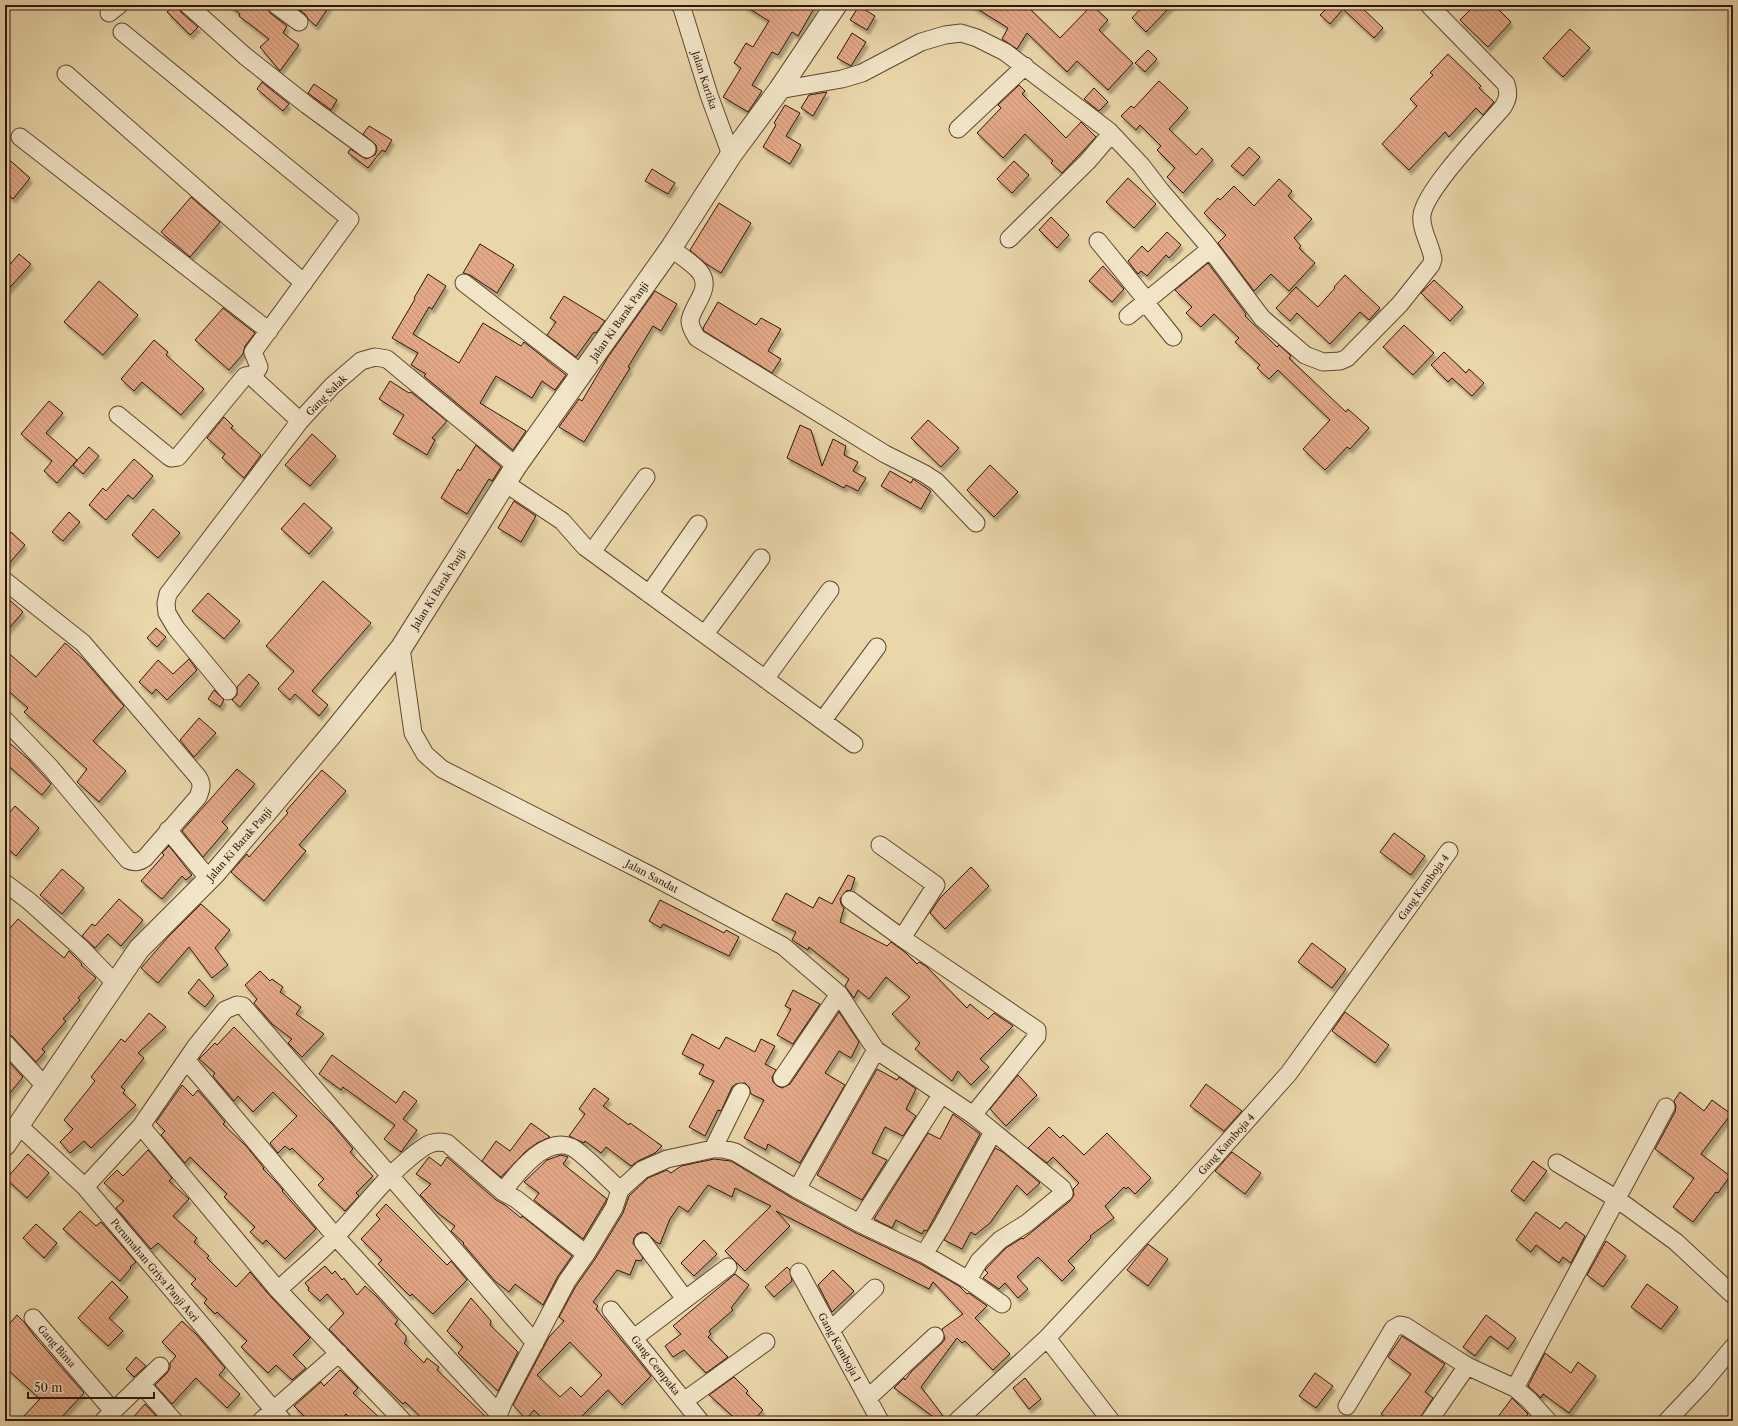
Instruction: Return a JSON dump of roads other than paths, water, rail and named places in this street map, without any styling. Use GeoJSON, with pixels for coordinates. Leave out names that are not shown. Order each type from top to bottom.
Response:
{"type":"FeatureCollection","features":[{"type":"Feature","properties":{"kind":"street"},"geometry":{"type":"LineString","coordinates":[[188,5],[245,56],[306,105],[367,149]]}},
{"type":"Feature","properties":{"kind":"street"},"geometry":{"type":"LineString","coordinates":[[276,5],[299,22]]}},
{"type":"Feature","properties":{"kind":"street","name":"Jalan Kartika"},"geometry":{"type":"LineString","coordinates":[[680,5],[709,95],[731,155]]}},
{"type":"Feature","properties":{"kind":"street","name":"Jalan Ki Barak Panji"},"geometry":{"type":"LineString","coordinates":[[5,1146],[139,949],[209,879],[326,741],[401,648],[511,475],[670,248],[731,155],[779,90],[836,5]]}},
{"type":"Feature","properties":{"kind":"street"},"geometry":{"type":"LineString","coordinates":[[779,90],[842,79],[862,73],[921,42],[945,35],[961,34],[977,38],[1005,52],[1025,66],[1111,134],[1141,165],[1210,249],[1262,318],[1305,356],[1324,362],[1340,361],[1347,358],[1400,304],[1434,259],[1423,226],[1422,215],[1426,203],[1446,172],[1503,107],[1508,98],[1506,84],[1429,5]]}},
{"type":"Feature","properties":{"kind":"street"},"geometry":{"type":"LineString","coordinates":[[118,415],[168,456],[174,458],[178,457],[245,376],[250,375],[253,377],[259,367],[253,352],[270,331],[350,219],[122,32]]}},
{"type":"Feature","properties":{"kind":"street"},"geometry":{"type":"LineString","coordinates":[[958,129],[1025,66]]}},
{"type":"Feature","properties":{"kind":"street"},"geometry":{"type":"LineString","coordinates":[[66,74],[304,283]]}},
{"type":"Feature","properties":{"kind":"street"},"geometry":{"type":"LineString","coordinates":[[1009,239],[1088,161],[1111,134]]}},
{"type":"Feature","properties":{"kind":"street"},"geometry":{"type":"LineString","coordinates":[[20,137],[270,331]]}},
{"type":"Feature","properties":{"kind":"street"},"geometry":{"type":"LineString","coordinates":[[1098,241],[1173,337]]}},
{"type":"Feature","properties":{"kind":"street"},"geometry":{"type":"LineString","coordinates":[[670,248],[700,272],[703,279],[704,288],[690,320],[691,328],[697,338],[885,454],[925,474],[937,482],[976,523]]}},
{"type":"Feature","properties":{"kind":"street"},"geometry":{"type":"LineString","coordinates":[[1128,316],[1210,249]]}},
{"type":"Feature","properties":{"kind":"street"},"geometry":{"type":"LineString","coordinates":[[464,283],[582,374]]}},
{"type":"Feature","properties":{"kind":"street","name":"Gang Salak"},"geometry":{"type":"LineString","coordinates":[[253,377],[300,421],[332,386],[361,361],[375,357],[387,359],[562,521],[585,547],[854,744]]}},
{"type":"Feature","properties":{"kind":"street"},"geometry":{"type":"LineString","coordinates":[[228,691],[176,628],[167,613],[166,603],[168,594],[300,421]]}},
{"type":"Feature","properties":{"kind":"street"},"geometry":{"type":"LineString","coordinates":[[592,552],[646,476]]}},
{"type":"Feature","properties":{"kind":"street"},"geometry":{"type":"LineString","coordinates":[[649,594],[698,524]]}},
{"type":"Feature","properties":{"kind":"street"},"geometry":{"type":"LineString","coordinates":[[704,634],[762,558]]}},
{"type":"Feature","properties":{"kind":"street"},"geometry":{"type":"LineString","coordinates":[[5,581],[83,644],[201,782],[202,789],[198,797],[145,858],[140,862],[134,862],[128,860],[50,767],[7,726]]}},
{"type":"Feature","properties":{"kind":"street"},"geometry":{"type":"LineString","coordinates":[[765,679],[830,590]]}},
{"type":"Feature","properties":{"kind":"street"},"geometry":{"type":"LineString","coordinates":[[823,720],[877,647]]}},
{"type":"Feature","properties":{"kind":"street","name":"Jalan Sandat"},"geometry":{"type":"LineString","coordinates":[[401,648],[413,733],[425,754],[442,769],[652,876],[782,946],[839,994],[876,1050],[973,1115],[1062,1188],[1064,1192],[1027,1223],[1000,1240],[979,1261],[968,1280]]}},
{"type":"Feature","properties":{"kind":"street"},"geometry":{"type":"LineString","coordinates":[[168,830],[209,879]]}},
{"type":"Feature","properties":{"kind":"street"},"geometry":{"type":"LineString","coordinates":[[880,845],[936,884],[902,938]]}},
{"type":"Feature","properties":{"kind":"street","name":"Gang Kamboja 4"},"geometry":{"type":"LineString","coordinates":[[957,1421],[1047,1338],[1184,1191],[1289,1073],[1449,851]]}},
{"type":"Feature","properties":{"kind":"street"},"geometry":{"type":"LineString","coordinates":[[5,882],[29,901],[81,948],[115,983]]}},
{"type":"Feature","properties":{"kind":"street"},"geometry":{"type":"LineString","coordinates":[[850,900],[902,938],[1037,1030],[1037,1036],[973,1115]]}},
{"type":"Feature","properties":{"kind":"street"},"geometry":{"type":"LineString","coordinates":[[782,1078],[839,994]]}},
{"type":"Feature","properties":{"kind":"street"},"geometry":{"type":"LineString","coordinates":[[84,1187],[141,1126],[196,1046],[224,1010],[237,1005],[243,1006],[535,1343]]}},
{"type":"Feature","properties":{"kind":"street"},"geometry":{"type":"LineString","coordinates":[[5,1043],[46,1087]]}},
{"type":"Feature","properties":{"kind":"street"},"geometry":{"type":"LineString","coordinates":[[797,1189],[876,1050]]}},
{"type":"Feature","properties":{"kind":"street"},"geometry":{"type":"LineString","coordinates":[[187,1061],[336,1236],[497,1418],[504,1401],[567,1281],[586,1254],[614,1208],[620,1190],[642,1170],[667,1159],[713,1149],[723,1149],[735,1152],[797,1189],[860,1223],[924,1254],[968,1280],[1002,1304]]}},
{"type":"Feature","properties":{"kind":"street"},"geometry":{"type":"LineString","coordinates":[[713,1149],[741,1092]]}},
{"type":"Feature","properties":{"kind":"street"},"geometry":{"type":"LineString","coordinates":[[860,1223],[941,1095]]}},
{"type":"Feature","properties":{"kind":"street"},"geometry":{"type":"LineString","coordinates":[[1515,1388],[1666,1107]]}},
{"type":"Feature","properties":{"kind":"street","name":"Perumahan Griya Panji Asri"},"geometry":{"type":"LineString","coordinates":[[19,1126],[84,1187],[278,1415]]}},
{"type":"Feature","properties":{"kind":"street"},"geometry":{"type":"LineString","coordinates":[[141,1126],[278,1290],[403,1421]]}},
{"type":"Feature","properties":{"kind":"street"},"geometry":{"type":"LineString","coordinates":[[924,1254],[941,1227],[993,1132]]}},
{"type":"Feature","properties":{"kind":"street"},"geometry":{"type":"LineString","coordinates":[[278,1290],[336,1236],[389,1176],[424,1147],[430,1143],[439,1141],[447,1143],[503,1192],[516,1200],[586,1254]]}},
{"type":"Feature","properties":{"kind":"street"},"geometry":{"type":"LineString","coordinates":[[503,1192],[520,1170],[538,1154],[551,1147],[563,1146],[571,1146],[579,1152],[620,1190]]}},
{"type":"Feature","properties":{"kind":"street"},"geometry":{"type":"LineString","coordinates":[[1557,1164],[1617,1199],[1676,1242],[1733,1295]]}},
{"type":"Feature","properties":{"kind":"street"},"geometry":{"type":"LineString","coordinates":[[644,1242],[685,1299]]}},
{"type":"Feature","properties":{"kind":"street"},"geometry":{"type":"LineString","coordinates":[[634,1338],[728,1268]]}},
{"type":"Feature","properties":{"kind":"street","name":"Gang Kamboja 1"},"geometry":{"type":"LineString","coordinates":[[799,1272],[880,1421]]}},
{"type":"Feature","properties":{"kind":"street"},"geometry":{"type":"LineString","coordinates":[[830,1330],[875,1288]]}},
{"type":"Feature","properties":{"kind":"street","name":"Gang Cempaka"},"geometry":{"type":"LineString","coordinates":[[611,1310],[700,1421]]}},
{"type":"Feature","properties":{"kind":"street","name":"Gang Bima"},"geometry":{"type":"LineString","coordinates":[[33,1318],[108,1416],[160,1366]]}},
{"type":"Feature","properties":{"kind":"street"},"geometry":{"type":"LineString","coordinates":[[1348,1406],[1393,1329],[1400,1325],[1405,1326],[1467,1366],[1515,1388],[1529,1400],[1548,1421]]}},
{"type":"Feature","properties":{"kind":"street"},"geometry":{"type":"LineString","coordinates":[[868,1398],[935,1336]]}},
{"type":"Feature","properties":{"kind":"street"},"geometry":{"type":"LineString","coordinates":[[1047,1338],[1111,1421]]}},
{"type":"Feature","properties":{"kind":"street"},"geometry":{"type":"LineString","coordinates":[[684,1401],[766,1342]]}},
{"type":"Feature","properties":{"kind":"street"},"geometry":{"type":"LineString","coordinates":[[1667,1421],[1702,1384],[1733,1347]]}},
{"type":"Feature","properties":{"kind":"street"},"geometry":{"type":"LineString","coordinates":[[261,1421],[278,1415],[338,1353]]}},
{"type":"Feature","properties":{"kind":"street"},"geometry":{"type":"LineString","coordinates":[[1429,1421],[1467,1366]]}},
{"type":"Feature","properties":{"kind":"street"},"geometry":{"type":"LineString","coordinates":[[140,1384],[174,1421]]}}]}
